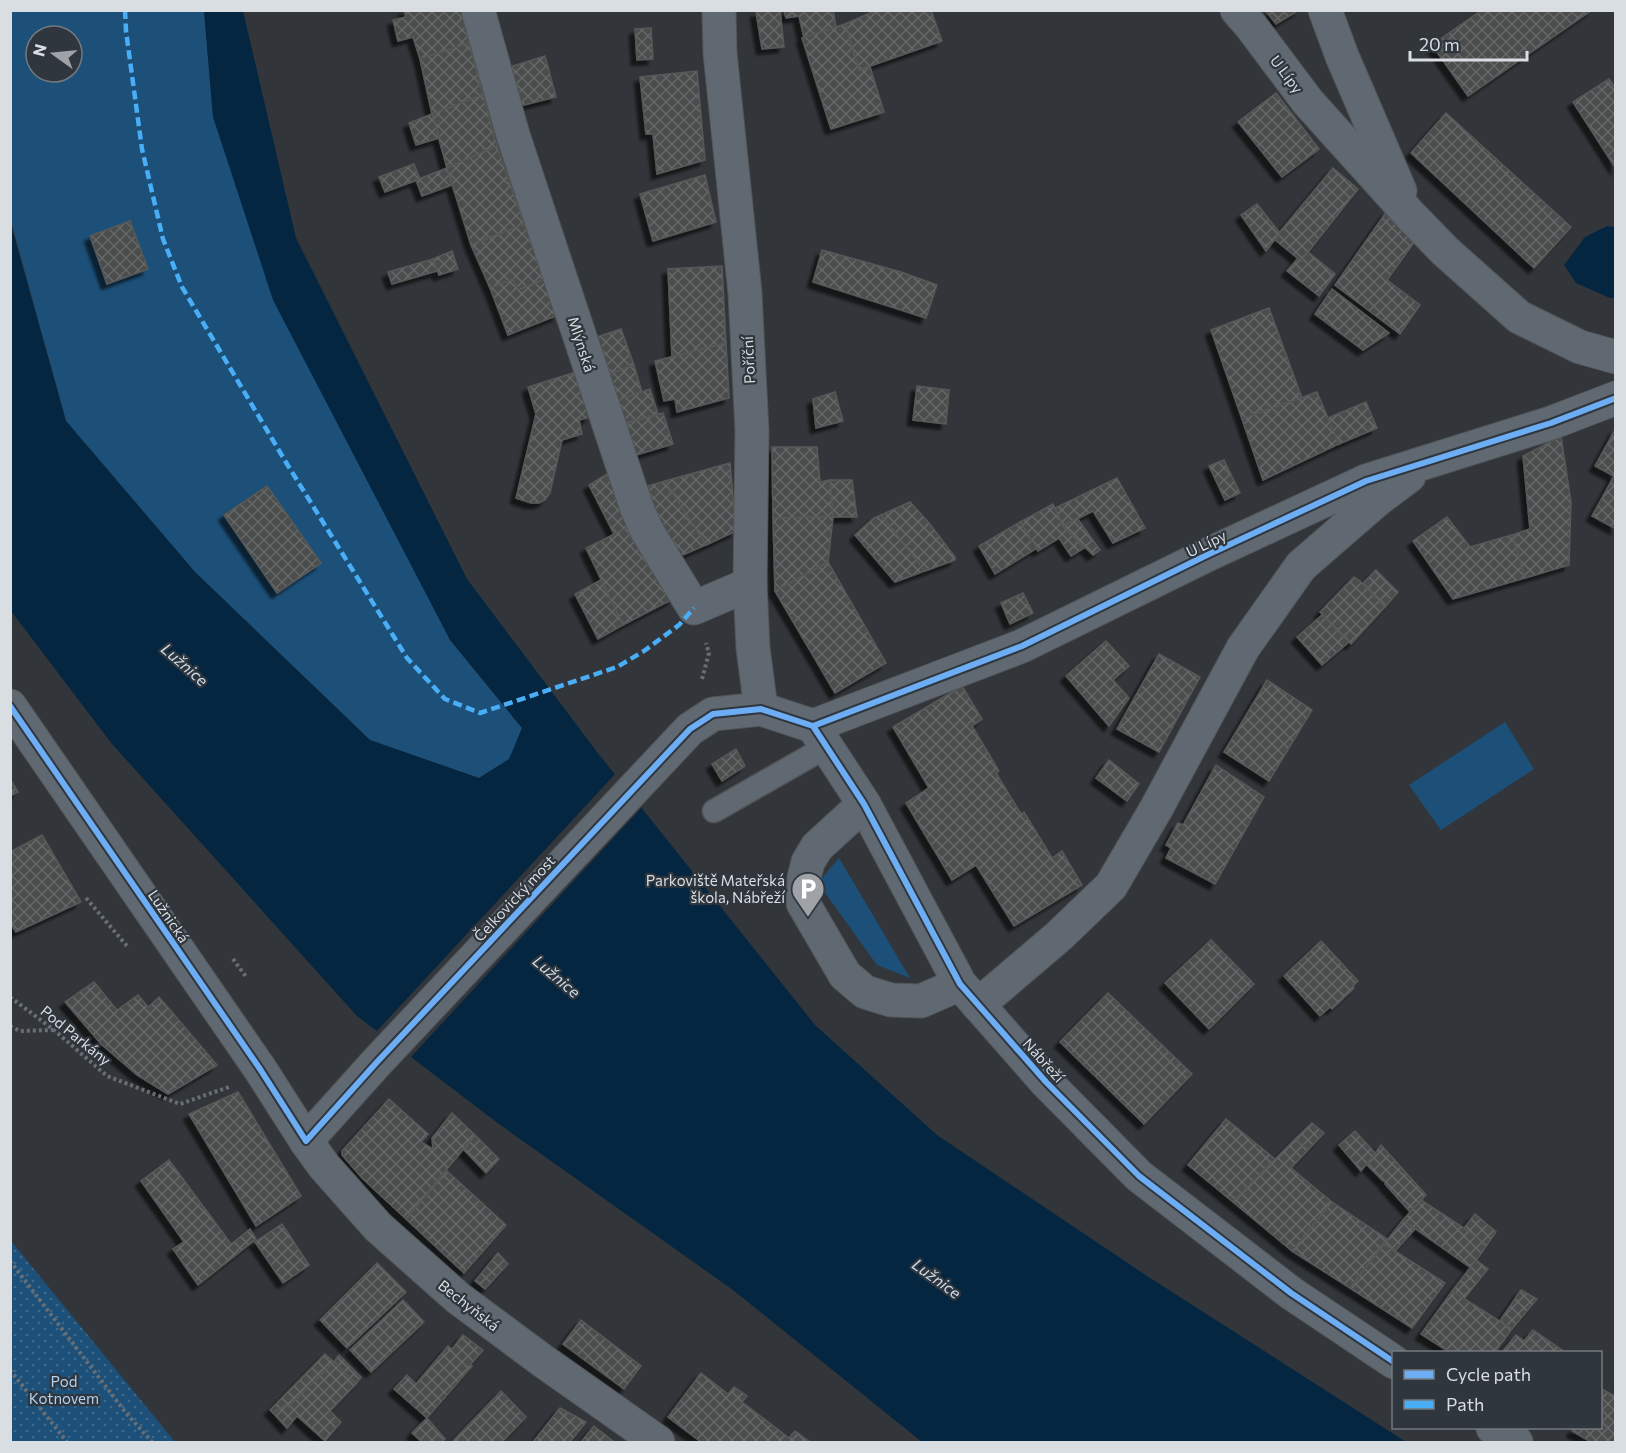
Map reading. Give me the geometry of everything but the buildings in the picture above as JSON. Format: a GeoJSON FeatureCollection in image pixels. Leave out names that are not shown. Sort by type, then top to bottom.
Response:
{"type":"FeatureCollection","features":[{"type":"Feature","properties":{"kind":"street","name":"Mlýnská"},"geometry":{"type":"LineString","coordinates":[[478,10],[513,135],[636,506],[647,531],[694,608]]}},
{"type":"Feature","properties":{"kind":"street","name":"Poříční"},"geometry":{"type":"LineString","coordinates":[[719,10],[720,53],[745,293],[752,431],[750,584],[753,648],[761,710]]}},
{"type":"Feature","properties":{"kind":"street","name":"U Lípy"},"geometry":{"type":"LineString","coordinates":[[1237,10],[1308,102],[1445,251],[1519,317],[1580,347],[1616,357]]}},
{"type":"Feature","properties":{"kind":"street"},"geometry":{"type":"LineString","coordinates":[[1325,10],[1342,56],[1410,215]]}},
{"type":"Feature","properties":{"kind":"street","name":"U Lípy"},"geometry":{"type":"LineString","coordinates":[[819,736],[1022,646],[1207,555],[1366,481],[1551,423],[1616,398]]}},
{"type":"Feature","properties":{"kind":"street"},"geometry":{"type":"LineString","coordinates":[[864,804],[817,847],[808,861],[804,878],[803,903],[845,975],[865,992],[891,1000],[921,1001],[969,994],[1059,936],[1111,886],[1244,648],[1300,566],[1377,500],[1428,462]]}},
{"type":"Feature","properties":{"kind":"street"},"geometry":{"type":"LineString","coordinates":[[694,608],[750,584]]}},
{"type":"Feature","properties":{"kind":"street","name":"Lužnická"},"geometry":{"type":"LineString","coordinates":[[10,706],[260,1070],[306,1141]]}},
{"type":"Feature","properties":{"kind":"street"},"geometry":{"type":"LineString","coordinates":[[761,710],[819,736]]}},
{"type":"Feature","properties":{"kind":"street","name":"Čelkovický most"},"geometry":{"type":"LineString","coordinates":[[306,1141],[377,1062],[690,729],[713,714],[761,710]]}},
{"type":"Feature","properties":{"kind":"street","name":"Nábřeží"},"geometry":{"type":"LineString","coordinates":[[819,736],[864,804],[969,994],[1046,1082],[1139,1176],[1291,1293],[1392,1361]]}},
{"type":"Feature","properties":{"kind":"street","name":"Bechyňská"},"geometry":{"type":"LineString","coordinates":[[306,1141],[324,1166],[378,1227],[458,1298],[658,1443]]}},
{"type":"Feature","properties":{"kind":"street"},"geometry":{"type":"LineString","coordinates":[[1495,1429],[1516,1443]]}},
{"type":"Feature","properties":{"kind":"lane"},"geometry":{"type":"LineString","coordinates":[[714,812],[819,736]]}},
{"type":"Feature","properties":{"kind":"path"},"geometry":{"type":"LineString","coordinates":[[694,608],[709,653],[701,682]]}},
{"type":"Feature","properties":{"kind":"path"},"geometry":{"type":"LineString","coordinates":[[86,898],[128,947]]}},
{"type":"Feature","properties":{"kind":"path"},"geometry":{"type":"LineString","coordinates":[[10,1026],[20,1031],[54,1030]]}},
{"type":"Feature","properties":{"kind":"path"},"geometry":{"type":"LineString","coordinates":[[10,1261],[126,1413],[152,1443]]}},
{"type":"Feature","properties":{"kind":"path"},"geometry":{"type":"LineString","coordinates":[[10,1370],[67,1443]]}},
{"type":"Feature","properties":{"kind":"green space"},"geometry":{"type":"Polygon","coordinates":[[[10,11],[204,11],[213,117],[450,640],[522,728],[510,759],[479,778],[370,740],[195,572],[66,421],[11,221],[10,11]]]}},
{"type":"Feature","properties":{"kind":"green space"},"geometry":{"type":"Polygon","coordinates":[[[1505,722],[1534,769],[1441,830],[1409,785],[1505,722]]]}},
{"type":"Feature","properties":{"kind":"green space"},"geometry":{"type":"Polygon","coordinates":[[[839,858],[910,978],[877,965],[818,883],[839,858]]]}},
{"type":"Feature","properties":{"kind":"green space","name":"Pod Kotnovem"},"geometry":{"type":"Polygon","coordinates":[[[11,1241],[175,1442],[11,1442],[11,1241]]]}},
{"type":"Feature","properties":{"kind":"water","name":"Lužnice"},"geometry":{"type":"Polygon","coordinates":[[[204,11],[243,11],[296,238],[467,579],[597,752],[815,1025],[937,1135],[1144,1274],[1406,1442],[922,1442],[733,1290],[499,1124],[357,1016],[112,744],[11,611],[10,221],[66,421],[195,572],[370,740],[479,778],[509,759],[522,728],[450,640],[273,300],[213,117],[204,11]]]}},
{"type":"Feature","properties":{"kind":"water"},"geometry":{"type":"Polygon","coordinates":[[[1607,226],[1615,227],[1615,298],[1576,283],[1564,265],[1585,237],[1607,226]]]}},
{"type":"Feature","properties":{"kind":"pier"},"geometry":{"type":"Polygon","coordinates":[[[617,772],[644,805],[409,1059],[375,1033],[617,772]]]}},
{"type":"Feature","properties":{"kind":"marked path"},"geometry":{"type":"LineString","coordinates":[[125,10],[142,149],[163,239],[182,287],[287,464],[407,658],[445,699],[480,713],[617,667],[644,651],[679,625],[694,608]]}},
{"type":"Feature","properties":{"kind":"cycle path"},"geometry":{"type":"LineString","coordinates":[[813,726],[1022,646],[1207,555],[1366,481],[1551,423],[1616,398]]}},
{"type":"Feature","properties":{"kind":"cycle path"},"geometry":{"type":"LineString","coordinates":[[10,706],[260,1069],[306,1141],[377,1062],[690,729],[713,714],[761,709],[813,726],[864,804],[960,984],[1046,1082],[1139,1176],[1291,1293],[1392,1361]]}},
{"type":"Feature","properties":{"kind":"place","name":"Parkoviště Mateřská škola, Nábřeží"},"geometry":{"type":"Point","coordinates":[808,918]}}]}
